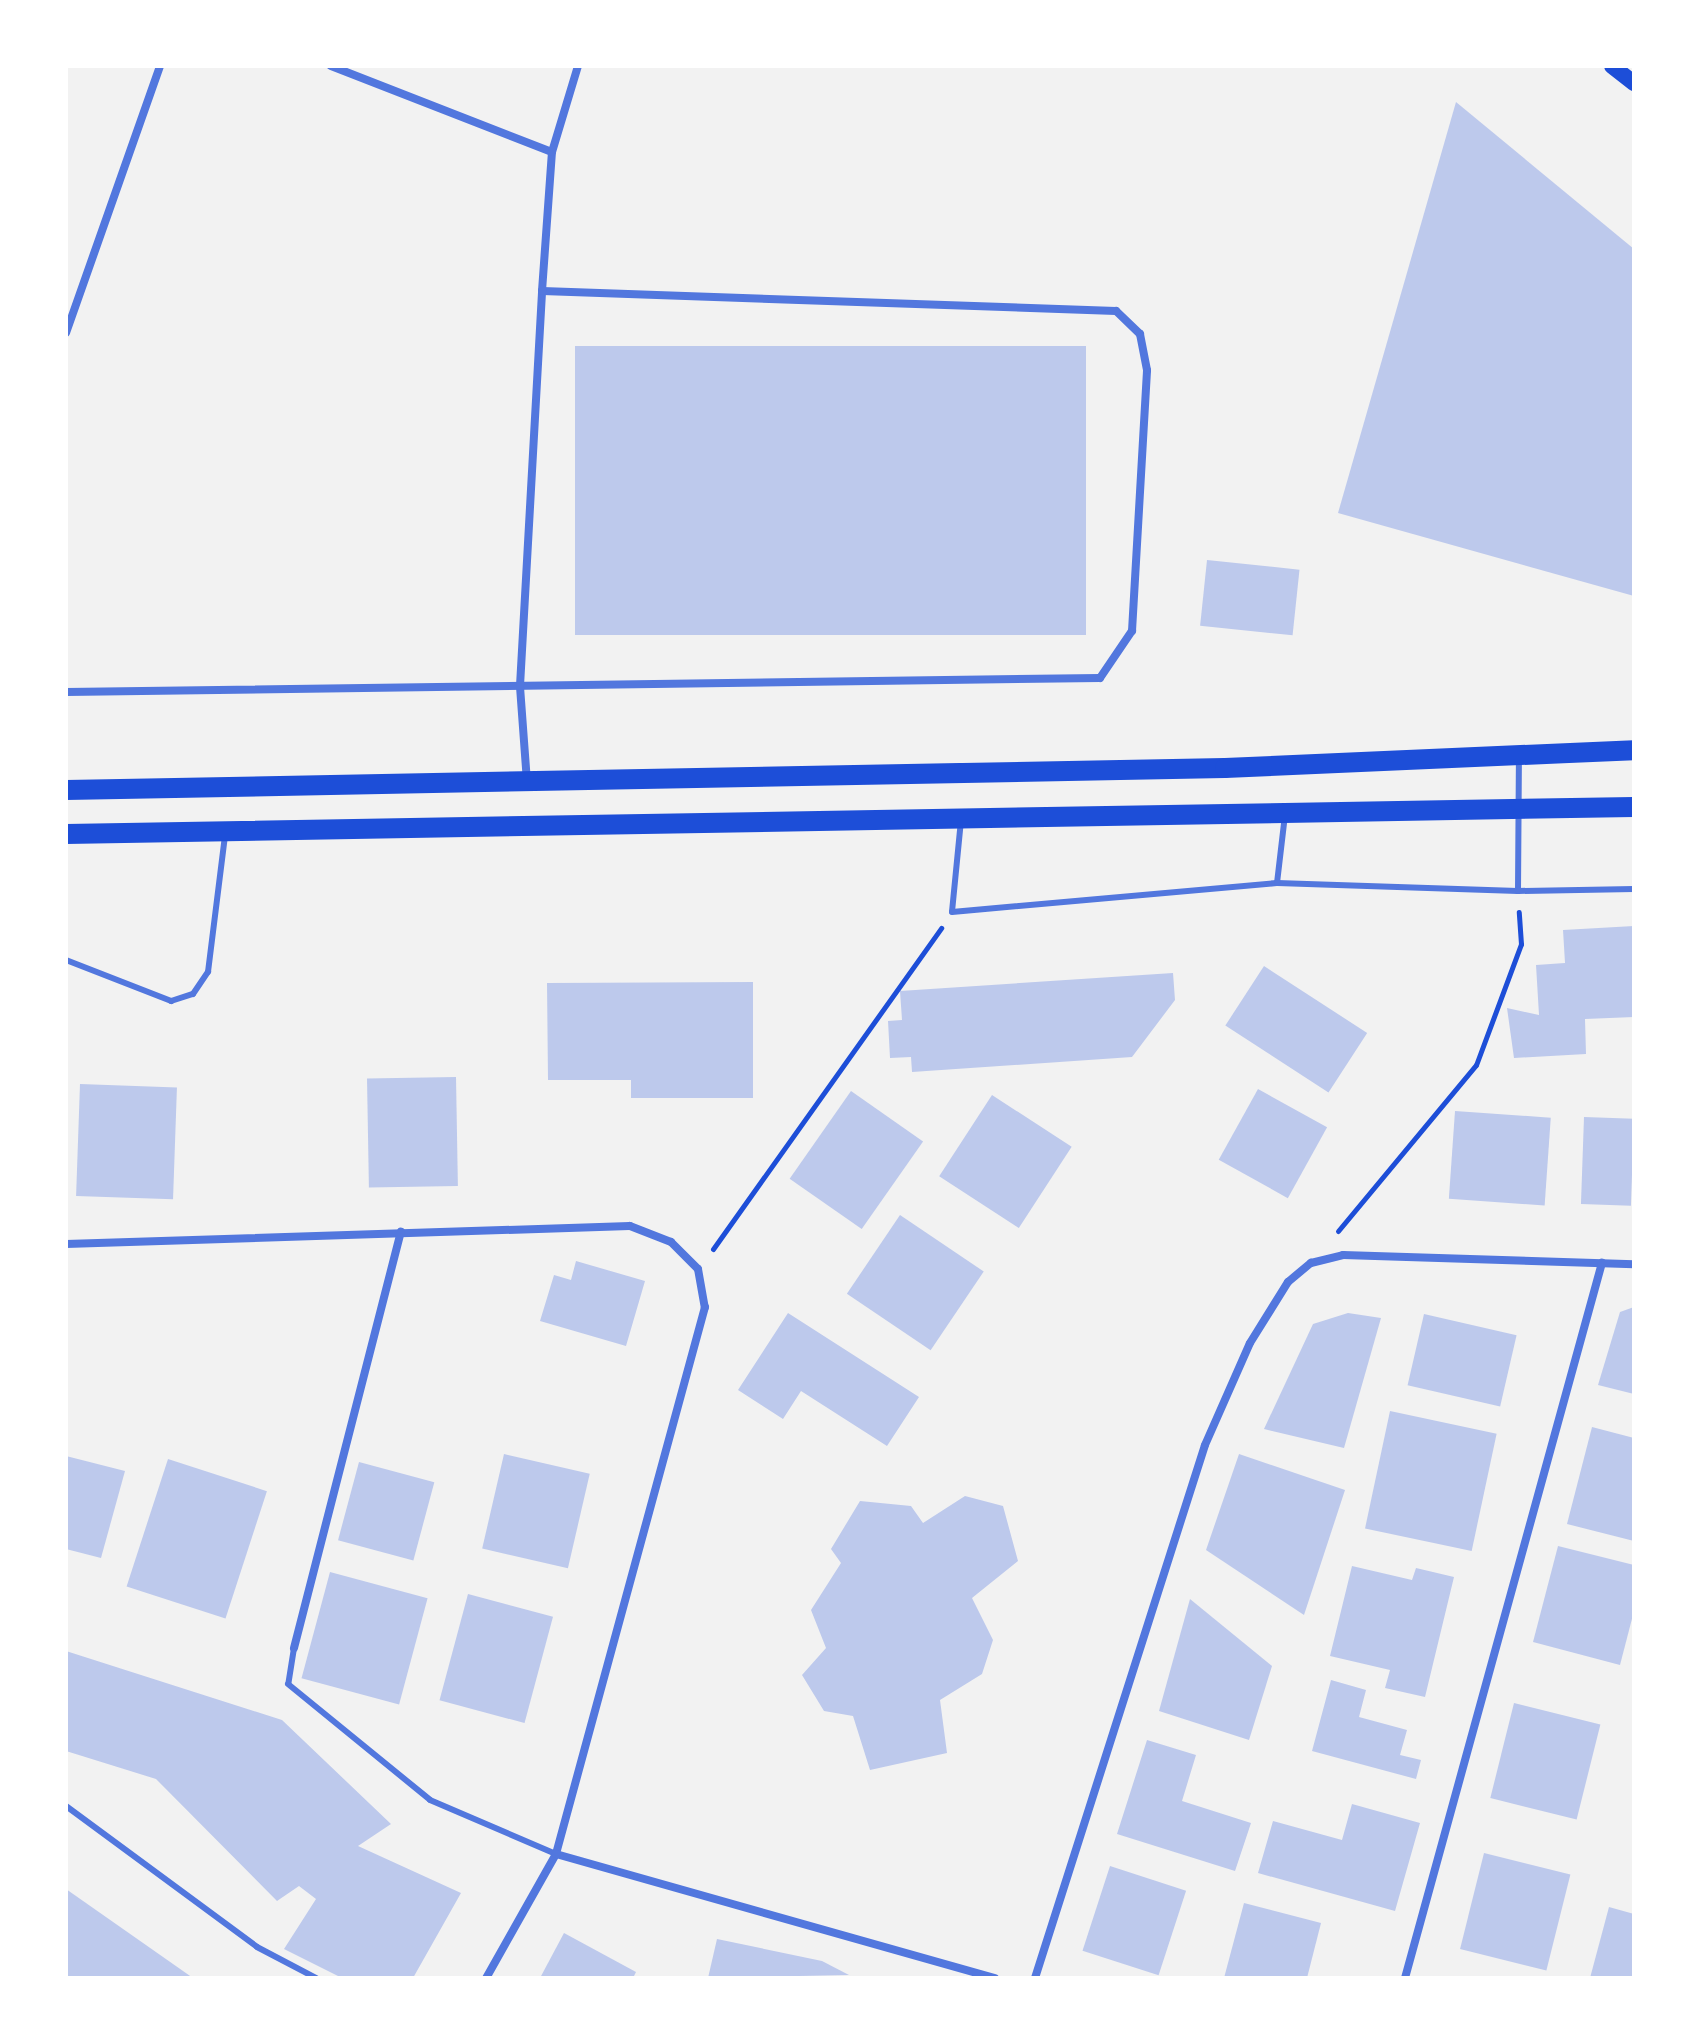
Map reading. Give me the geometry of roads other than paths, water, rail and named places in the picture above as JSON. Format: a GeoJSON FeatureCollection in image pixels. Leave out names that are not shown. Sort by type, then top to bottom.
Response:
{"type":"FeatureCollection","features":[{"type":"Feature","properties":{"kind":"main road"},"geometry":{"type":"LineString","coordinates":[[1612,66],[1634,83]]}},
{"type":"Feature","properties":{"kind":"main road"},"geometry":{"type":"LineString","coordinates":[[66,790],[527,783],[1634,750]]}},
{"type":"Feature","properties":{"kind":"main road"},"geometry":{"type":"LineString","coordinates":[[66,834],[1634,807]]}},
{"type":"Feature","properties":{"kind":"street"},"geometry":{"type":"LineString","coordinates":[[66,333],[160,66]]}},
{"type":"Feature","properties":{"kind":"street"},"geometry":{"type":"LineString","coordinates":[[331,66],[552,152]]}},
{"type":"Feature","properties":{"kind":"street"},"geometry":{"type":"LineString","coordinates":[[527,783],[520,686],[542,291],[552,152],[578,66]]}},
{"type":"Feature","properties":{"kind":"street"},"geometry":{"type":"LineString","coordinates":[[66,692],[1100,678],[1132,631],[1147,370],[1140,334],[1116,311],[542,291]]}},
{"type":"Feature","properties":{"kind":"street"},"geometry":{"type":"LineString","coordinates":[[66,1244],[630,1226],[671,1242],[698,1269],[705,1307],[556,1854],[486,1978]]}},
{"type":"Feature","properties":{"kind":"street"},"geometry":{"type":"LineString","coordinates":[[294,1648],[401,1232]]}},
{"type":"Feature","properties":{"kind":"street"},"geometry":{"type":"LineString","coordinates":[[1035,1978],[1205,1445],[1250,1343],[1288,1282],[1311,1263],[1343,1255],[1634,1264]]}},
{"type":"Feature","properties":{"kind":"street"},"geometry":{"type":"LineString","coordinates":[[1405,1978],[1602,1263]]}},
{"type":"Feature","properties":{"kind":"street"},"geometry":{"type":"LineString","coordinates":[[556,1854],[995,1978]]}},
{"type":"Feature","properties":{"kind":"lane"},"geometry":{"type":"LineString","coordinates":[[1518,891],[1514,808],[1519,755]]}},
{"type":"Feature","properties":{"kind":"lane"},"geometry":{"type":"LineString","coordinates":[[1277,883],[1286,812]]}},
{"type":"Feature","properties":{"kind":"lane"},"geometry":{"type":"LineString","coordinates":[[961,818],[952,912],[1277,883],[1518,891],[1634,889]]}},
{"type":"Feature","properties":{"kind":"lane"},"geometry":{"type":"LineString","coordinates":[[66,960],[171,1001],[193,994],[208,972],[225,832]]}},
{"type":"Feature","properties":{"kind":"lane"},"geometry":{"type":"LineString","coordinates":[[294,1648],[288,1684],[430,1800],[556,1854]]}},
{"type":"Feature","properties":{"kind":"lane"},"geometry":{"type":"LineString","coordinates":[[66,1806],[257,1947],[316,1978]]}}]}
